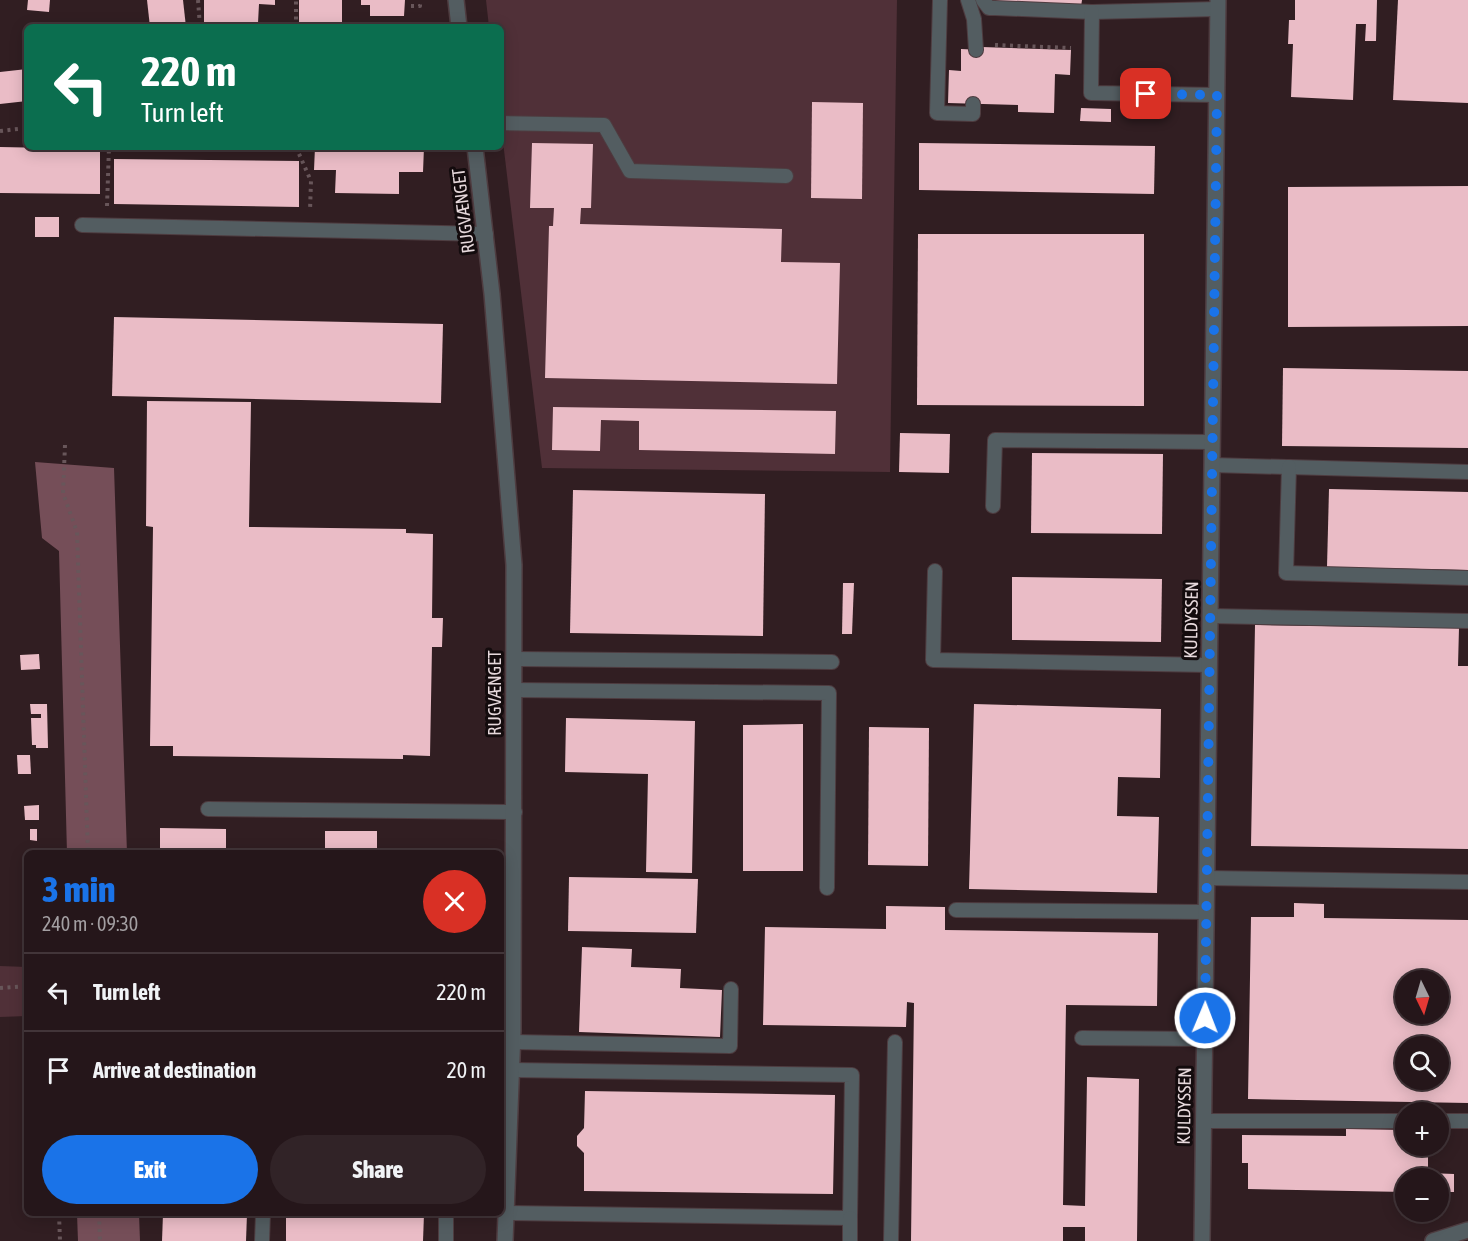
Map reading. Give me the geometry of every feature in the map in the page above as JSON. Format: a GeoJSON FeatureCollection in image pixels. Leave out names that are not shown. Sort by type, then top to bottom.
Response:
{"type":"FeatureCollection","features":[{"type":"Feature","properties":{"kind":"street"},"geometry":{"type":"LineString","coordinates":[[456,0],[459,24]]}},
{"type":"Feature","properties":{"kind":"street","name":"KULDYSSEN"},"geometry":{"type":"LineString","coordinates":[[1202,1241],[1218,5]]}},
{"type":"Feature","properties":{"kind":"street","name":"RUGVÆNGET"},"geometry":{"type":"LineString","coordinates":[[475,150],[486,234],[514,553],[515,812],[509,1035],[512,1070],[505,1133],[505,1241]]}},
{"type":"Feature","properties":{"kind":"street"},"geometry":{"type":"LineString","coordinates":[[1433,1241],[1468,1230]]}},
{"type":"Feature","properties":{"kind":"lane"},"geometry":{"type":"LineString","coordinates":[[940,0],[937,112],[973,114],[973,104]]}},
{"type":"Feature","properties":{"kind":"lane"},"geometry":{"type":"LineString","coordinates":[[968,0],[982,47]]}},
{"type":"Feature","properties":{"kind":"lane"},"geometry":{"type":"LineString","coordinates":[[983,0],[988,8],[1092,12],[1218,5]]}},
{"type":"Feature","properties":{"kind":"lane"},"geometry":{"type":"LineString","coordinates":[[1145,0],[1157,10]]}},
{"type":"Feature","properties":{"kind":"lane"},"geometry":{"type":"LineString","coordinates":[[1092,12],[1091,93],[1217,95]]}},
{"type":"Feature","properties":{"kind":"lane"},"geometry":{"type":"LineString","coordinates":[[504,123],[604,125],[630,171],[786,176]]}},
{"type":"Feature","properties":{"kind":"lane"},"geometry":{"type":"LineString","coordinates":[[82,225],[486,234]]}},
{"type":"Feature","properties":{"kind":"lane"},"geometry":{"type":"LineString","coordinates":[[993,506],[995,440],[1212,442]]}},
{"type":"Feature","properties":{"kind":"lane"},"geometry":{"type":"LineString","coordinates":[[1212,465],[1468,472]]}},
{"type":"Feature","properties":{"kind":"lane"},"geometry":{"type":"LineString","coordinates":[[1289,467],[1286,573],[1468,578]]}},
{"type":"Feature","properties":{"kind":"lane"},"geometry":{"type":"LineString","coordinates":[[935,571],[933,660],[1209,664]]}},
{"type":"Feature","properties":{"kind":"lane"},"geometry":{"type":"LineString","coordinates":[[1210,616],[1468,621]]}},
{"type":"Feature","properties":{"kind":"lane"},"geometry":{"type":"LineString","coordinates":[[514,659],[832,662]]}},
{"type":"Feature","properties":{"kind":"lane"},"geometry":{"type":"LineString","coordinates":[[514,690],[829,693],[827,888]]}},
{"type":"Feature","properties":{"kind":"lane"},"geometry":{"type":"LineString","coordinates":[[208,809],[515,812]]}},
{"type":"Feature","properties":{"kind":"lane"},"geometry":{"type":"LineString","coordinates":[[1207,878],[1468,882]]}},
{"type":"Feature","properties":{"kind":"lane"},"geometry":{"type":"LineString","coordinates":[[956,910],[1206,912]]}},
{"type":"Feature","properties":{"kind":"lane"},"geometry":{"type":"LineString","coordinates":[[509,1035],[730,1046],[731,989]]}},
{"type":"Feature","properties":{"kind":"lane"},"geometry":{"type":"LineString","coordinates":[[1082,1038],[1204,1039]]}},
{"type":"Feature","properties":{"kind":"lane"},"geometry":{"type":"LineString","coordinates":[[891,1241],[895,1042]]}},
{"type":"Feature","properties":{"kind":"lane"},"geometry":{"type":"LineString","coordinates":[[512,1070],[852,1075],[850,1241]]}},
{"type":"Feature","properties":{"kind":"lane"},"geometry":{"type":"LineString","coordinates":[[1203,1121],[1395,1121]]}},
{"type":"Feature","properties":{"kind":"lane"},"geometry":{"type":"LineString","coordinates":[[1449,1121],[1468,1121]]}},
{"type":"Feature","properties":{"kind":"lane"},"geometry":{"type":"LineString","coordinates":[[506,1213],[850,1218]]}},
{"type":"Feature","properties":{"kind":"lane"},"geometry":{"type":"LineString","coordinates":[[262,1241],[263,1216]]}},
{"type":"Feature","properties":{"kind":"lane"},"geometry":{"type":"LineString","coordinates":[[446,1216],[446,1241]]}},
{"type":"Feature","properties":{"kind":"path"},"geometry":{"type":"LineString","coordinates":[[198,0],[200,24]]}},
{"type":"Feature","properties":{"kind":"path"},"geometry":{"type":"LineString","coordinates":[[296,0],[296,24]]}},
{"type":"Feature","properties":{"kind":"path"},"geometry":{"type":"LineString","coordinates":[[411,6],[420,6],[420,0]]}},
{"type":"Feature","properties":{"kind":"path"},"geometry":{"type":"LineString","coordinates":[[982,47],[1092,48]]}},
{"type":"Feature","properties":{"kind":"path"},"geometry":{"type":"LineString","coordinates":[[0,131],[24,128]]}},
{"type":"Feature","properties":{"kind":"path"},"geometry":{"type":"LineString","coordinates":[[106,225],[110,150]]}},
{"type":"Feature","properties":{"kind":"path"},"geometry":{"type":"LineString","coordinates":[[297,150],[311,181],[310,230]]}},
{"type":"Feature","properties":{"kind":"path"},"geometry":{"type":"LineString","coordinates":[[65,445],[63,493],[77,532],[88,850]]}},
{"type":"Feature","properties":{"kind":"path"},"geometry":{"type":"LineString","coordinates":[[0,988],[24,987]]}},
{"type":"Feature","properties":{"kind":"path"},"geometry":{"type":"LineString","coordinates":[[59,1216],[60,1241]]}},
{"type":"Feature","properties":{"kind":"path"},"geometry":{"type":"LineString","coordinates":[[99,1216],[100,1241]]}},
{"type":"Feature","properties":{"kind":"shaded area"},"geometry":{"type":"Polygon","coordinates":[[[486,0],[897,0],[890,472],[542,468],[504,150],[504,24],[489,24],[486,0]]]}},
{"type":"Feature","properties":{"kind":"shaded area"},"geometry":{"type":"Polygon","coordinates":[[[35,462],[114,468],[127,850],[67,850],[59,551],[42,538],[35,462]]]}},
{"type":"Feature","properties":{"kind":"shaded area"},"geometry":{"type":"Polygon","coordinates":[[[0,966],[24,967],[24,1016],[0,1017],[0,966]]]}},
{"type":"Feature","properties":{"kind":"shaded area"},"geometry":{"type":"Polygon","coordinates":[[[77,1216],[139,1216],[140,1241],[78,1241],[77,1216]]]}},
{"type":"Feature","properties":{"kind":"building"},"geometry":{"type":"Polygon","coordinates":[[[28,0],[50,0],[49,12],[27,10],[28,0]]]}},
{"type":"Feature","properties":{"kind":"building"},"geometry":{"type":"Polygon","coordinates":[[[147,0],[183,0],[186,24],[150,24],[147,0]]]}},
{"type":"Feature","properties":{"kind":"building"},"geometry":{"type":"Polygon","coordinates":[[[204,0],[275,0],[275,5],[259,4],[258,23],[290,23],[290,24],[204,24],[204,0]]]}},
{"type":"Feature","properties":{"kind":"building"},"geometry":{"type":"Polygon","coordinates":[[[299,0],[342,0],[342,24],[299,24],[299,0]]]}},
{"type":"Feature","properties":{"kind":"building"},"geometry":{"type":"Polygon","coordinates":[[[361,0],[405,0],[404,16],[370,16],[370,5],[361,5],[361,0]]]}},
{"type":"Feature","properties":{"kind":"building"},"geometry":{"type":"Polygon","coordinates":[[[989,0],[1082,0],[1081,7],[989,4],[989,0]]]}},
{"type":"Feature","properties":{"kind":"building"},"geometry":{"type":"Polygon","coordinates":[[[1295,0],[1377,0],[1376,41],[1365,41],[1366,24],[1356,24],[1353,100],[1291,97],[1293,44],[1288,44],[1289,20],[1295,20],[1295,0]]]}},
{"type":"Feature","properties":{"kind":"building"},"geometry":{"type":"Polygon","coordinates":[[[1398,0],[1468,0],[1468,103],[1393,100],[1398,0]]]}},
{"type":"Feature","properties":{"kind":"building"},"geometry":{"type":"Polygon","coordinates":[[[982,47],[1071,50],[1070,75],[1055,74],[1054,113],[1018,112],[1018,105],[948,103],[949,70],[961,71],[961,49],[982,50],[982,47]]]}},
{"type":"Feature","properties":{"kind":"building"},"geometry":{"type":"Polygon","coordinates":[[[24,69],[24,101],[0,104],[0,72],[24,69]]]}},
{"type":"Feature","properties":{"kind":"building"},"geometry":{"type":"Polygon","coordinates":[[[812,102],[863,103],[862,199],[811,198],[812,102]]]}},
{"type":"Feature","properties":{"kind":"building"},"geometry":{"type":"Polygon","coordinates":[[[1081,108],[1111,109],[1111,122],[1080,121],[1081,108]]]}},
{"type":"Feature","properties":{"kind":"building"},"geometry":{"type":"Polygon","coordinates":[[[532,143],[593,144],[591,208],[581,208],[580,224],[782,229],[781,262],[840,263],[837,384],[545,378],[549,226],[553,226],[554,208],[530,208],[532,143]]]}},
{"type":"Feature","properties":{"kind":"building"},"geometry":{"type":"Polygon","coordinates":[[[919,143],[1155,146],[1154,194],[919,190],[919,143]]]}},
{"type":"Feature","properties":{"kind":"building"},"geometry":{"type":"Polygon","coordinates":[[[0,147],[24,147],[24,150],[100,150],[100,194],[0,193],[0,147]]]}},
{"type":"Feature","properties":{"kind":"building"},"geometry":{"type":"Polygon","coordinates":[[[315,150],[424,150],[423,172],[399,172],[399,194],[335,193],[336,170],[314,170],[315,150]]]}},
{"type":"Feature","properties":{"kind":"building"},"geometry":{"type":"Polygon","coordinates":[[[114,159],[299,161],[299,207],[114,204],[114,159]]]}},
{"type":"Feature","properties":{"kind":"building"},"geometry":{"type":"Polygon","coordinates":[[[1468,186],[1468,326],[1288,327],[1288,187],[1468,186]]]}},
{"type":"Feature","properties":{"kind":"building"},"geometry":{"type":"Polygon","coordinates":[[[35,217],[59,217],[59,237],[35,237],[35,217]]]}},
{"type":"Feature","properties":{"kind":"building"},"geometry":{"type":"Polygon","coordinates":[[[918,234],[1144,234],[1144,406],[917,405],[918,234]]]}},
{"type":"Feature","properties":{"kind":"building"},"geometry":{"type":"Polygon","coordinates":[[[114,317],[443,324],[441,403],[112,396],[114,317]]]}},
{"type":"Feature","properties":{"kind":"building"},"geometry":{"type":"Polygon","coordinates":[[[1283,368],[1468,371],[1468,448],[1282,446],[1283,368]]]}},
{"type":"Feature","properties":{"kind":"building"},"geometry":{"type":"Polygon","coordinates":[[[147,401],[251,402],[249,527],[406,529],[406,533],[433,534],[432,618],[443,618],[442,647],[432,647],[430,756],[403,755],[403,759],[173,756],[173,746],[150,746],[153,527],[146,526],[147,401]]]}},
{"type":"Feature","properties":{"kind":"building"},"geometry":{"type":"Polygon","coordinates":[[[553,407],[836,411],[835,454],[639,450],[639,421],[601,420],[600,451],[552,450],[553,407]]]}},
{"type":"Feature","properties":{"kind":"building"},"geometry":{"type":"Polygon","coordinates":[[[900,433],[950,434],[949,473],[899,472],[900,433]]]}},
{"type":"Feature","properties":{"kind":"building"},"geometry":{"type":"Polygon","coordinates":[[[1032,453],[1163,454],[1162,534],[1031,533],[1032,453]]]}},
{"type":"Feature","properties":{"kind":"building"},"geometry":{"type":"Polygon","coordinates":[[[1329,489],[1468,492],[1468,570],[1327,567],[1329,489]]]}},
{"type":"Feature","properties":{"kind":"building"},"geometry":{"type":"Polygon","coordinates":[[[573,490],[765,494],[763,636],[570,633],[573,490]]]}},
{"type":"Feature","properties":{"kind":"building"},"geometry":{"type":"Polygon","coordinates":[[[1012,577],[1162,579],[1161,642],[1012,640],[1012,577]]]}},
{"type":"Feature","properties":{"kind":"building"},"geometry":{"type":"Polygon","coordinates":[[[843,583],[854,583],[852,634],[842,634],[843,583]]]}},
{"type":"Feature","properties":{"kind":"building"},"geometry":{"type":"Polygon","coordinates":[[[1255,625],[1459,628],[1458,666],[1468,666],[1468,849],[1251,846],[1255,625]]]}},
{"type":"Feature","properties":{"kind":"building"},"geometry":{"type":"Polygon","coordinates":[[[39,654],[40,669],[21,670],[20,655],[39,654]]]}},
{"type":"Feature","properties":{"kind":"building"},"geometry":{"type":"Polygon","coordinates":[[[30,704],[47,704],[48,748],[36,748],[36,745],[32,745],[31,718],[41,718],[41,714],[31,714],[30,704]]]}},
{"type":"Feature","properties":{"kind":"building"},"geometry":{"type":"Polygon","coordinates":[[[974,704],[1161,709],[1160,778],[1118,777],[1117,816],[1159,817],[1157,893],[969,889],[974,704]]]}},
{"type":"Feature","properties":{"kind":"building"},"geometry":{"type":"Polygon","coordinates":[[[566,718],[695,721],[692,873],[646,872],[648,774],[565,772],[566,718]]]}},
{"type":"Feature","properties":{"kind":"building"},"geometry":{"type":"Polygon","coordinates":[[[803,724],[803,871],[743,871],[743,725],[803,724]]]}},
{"type":"Feature","properties":{"kind":"building"},"geometry":{"type":"Polygon","coordinates":[[[869,727],[929,728],[928,866],[868,865],[869,727]]]}},
{"type":"Feature","properties":{"kind":"building"},"geometry":{"type":"Polygon","coordinates":[[[17,755],[30,755],[31,774],[18,774],[17,755]]]}},
{"type":"Feature","properties":{"kind":"building"},"geometry":{"type":"Polygon","coordinates":[[[39,805],[39,820],[25,820],[24,806],[39,805]]]}},
{"type":"Feature","properties":{"kind":"building"},"geometry":{"type":"Polygon","coordinates":[[[160,828],[226,829],[226,850],[160,850],[160,828]]]}},
{"type":"Feature","properties":{"kind":"building"},"geometry":{"type":"Polygon","coordinates":[[[30,829],[37,829],[37,841],[30,840],[30,829]]]}},
{"type":"Feature","properties":{"kind":"building"},"geometry":{"type":"Polygon","coordinates":[[[325,831],[377,831],[377,850],[325,850],[325,831]]]}},
{"type":"Feature","properties":{"kind":"building"},"geometry":{"type":"Polygon","coordinates":[[[569,877],[698,879],[696,933],[568,931],[569,877]]]}},
{"type":"Feature","properties":{"kind":"building"},"geometry":{"type":"Polygon","coordinates":[[[1294,903],[1324,904],[1324,918],[1468,920],[1468,1103],[1248,1099],[1251,917],[1294,917],[1294,903]]]}},
{"type":"Feature","properties":{"kind":"building"},"geometry":{"type":"Polygon","coordinates":[[[886,906],[945,907],[945,930],[1158,933],[1157,1006],[1066,1005],[1063,1205],[1085,1206],[1087,1077],[1139,1079],[1137,1241],[1085,1241],[1085,1227],[1063,1227],[1063,1241],[911,1241],[914,1003],[907,1002],[906,1027],[763,1025],[765,927],[886,929],[886,906]]]}},
{"type":"Feature","properties":{"kind":"building"},"geometry":{"type":"Polygon","coordinates":[[[582,947],[632,949],[631,967],[681,969],[680,988],[722,990],[720,1037],[579,1032],[582,947]]]}},
{"type":"Feature","properties":{"kind":"building"},"geometry":{"type":"Polygon","coordinates":[[[585,1091],[835,1095],[833,1194],[584,1191],[584,1153],[577,1146],[577,1136],[584,1128],[585,1091]]]}},
{"type":"Feature","properties":{"kind":"building"},"geometry":{"type":"Polygon","coordinates":[[[1346,1129],[1395,1130],[1395,1156],[1428,1156],[1428,1168],[1395,1168],[1395,1192],[1248,1189],[1248,1163],[1242,1163],[1242,1135],[1346,1136],[1346,1129]]]}},
{"type":"Feature","properties":{"kind":"building"},"geometry":{"type":"Polygon","coordinates":[[[1449,1174],[1454,1174],[1454,1192],[1449,1192],[1449,1174]]]}},
{"type":"Feature","properties":{"kind":"building"},"geometry":{"type":"Polygon","coordinates":[[[163,1216],[247,1216],[246,1241],[162,1241],[163,1216]]]}},
{"type":"Feature","properties":{"kind":"building"},"geometry":{"type":"Polygon","coordinates":[[[286,1216],[424,1216],[423,1241],[286,1241],[286,1216]]]}},
{"type":"Feature","properties":{"kind":"route"},"geometry":{"type":"LineString","coordinates":[[1146,94],[1217,95],[1205,1018]]}}]}
